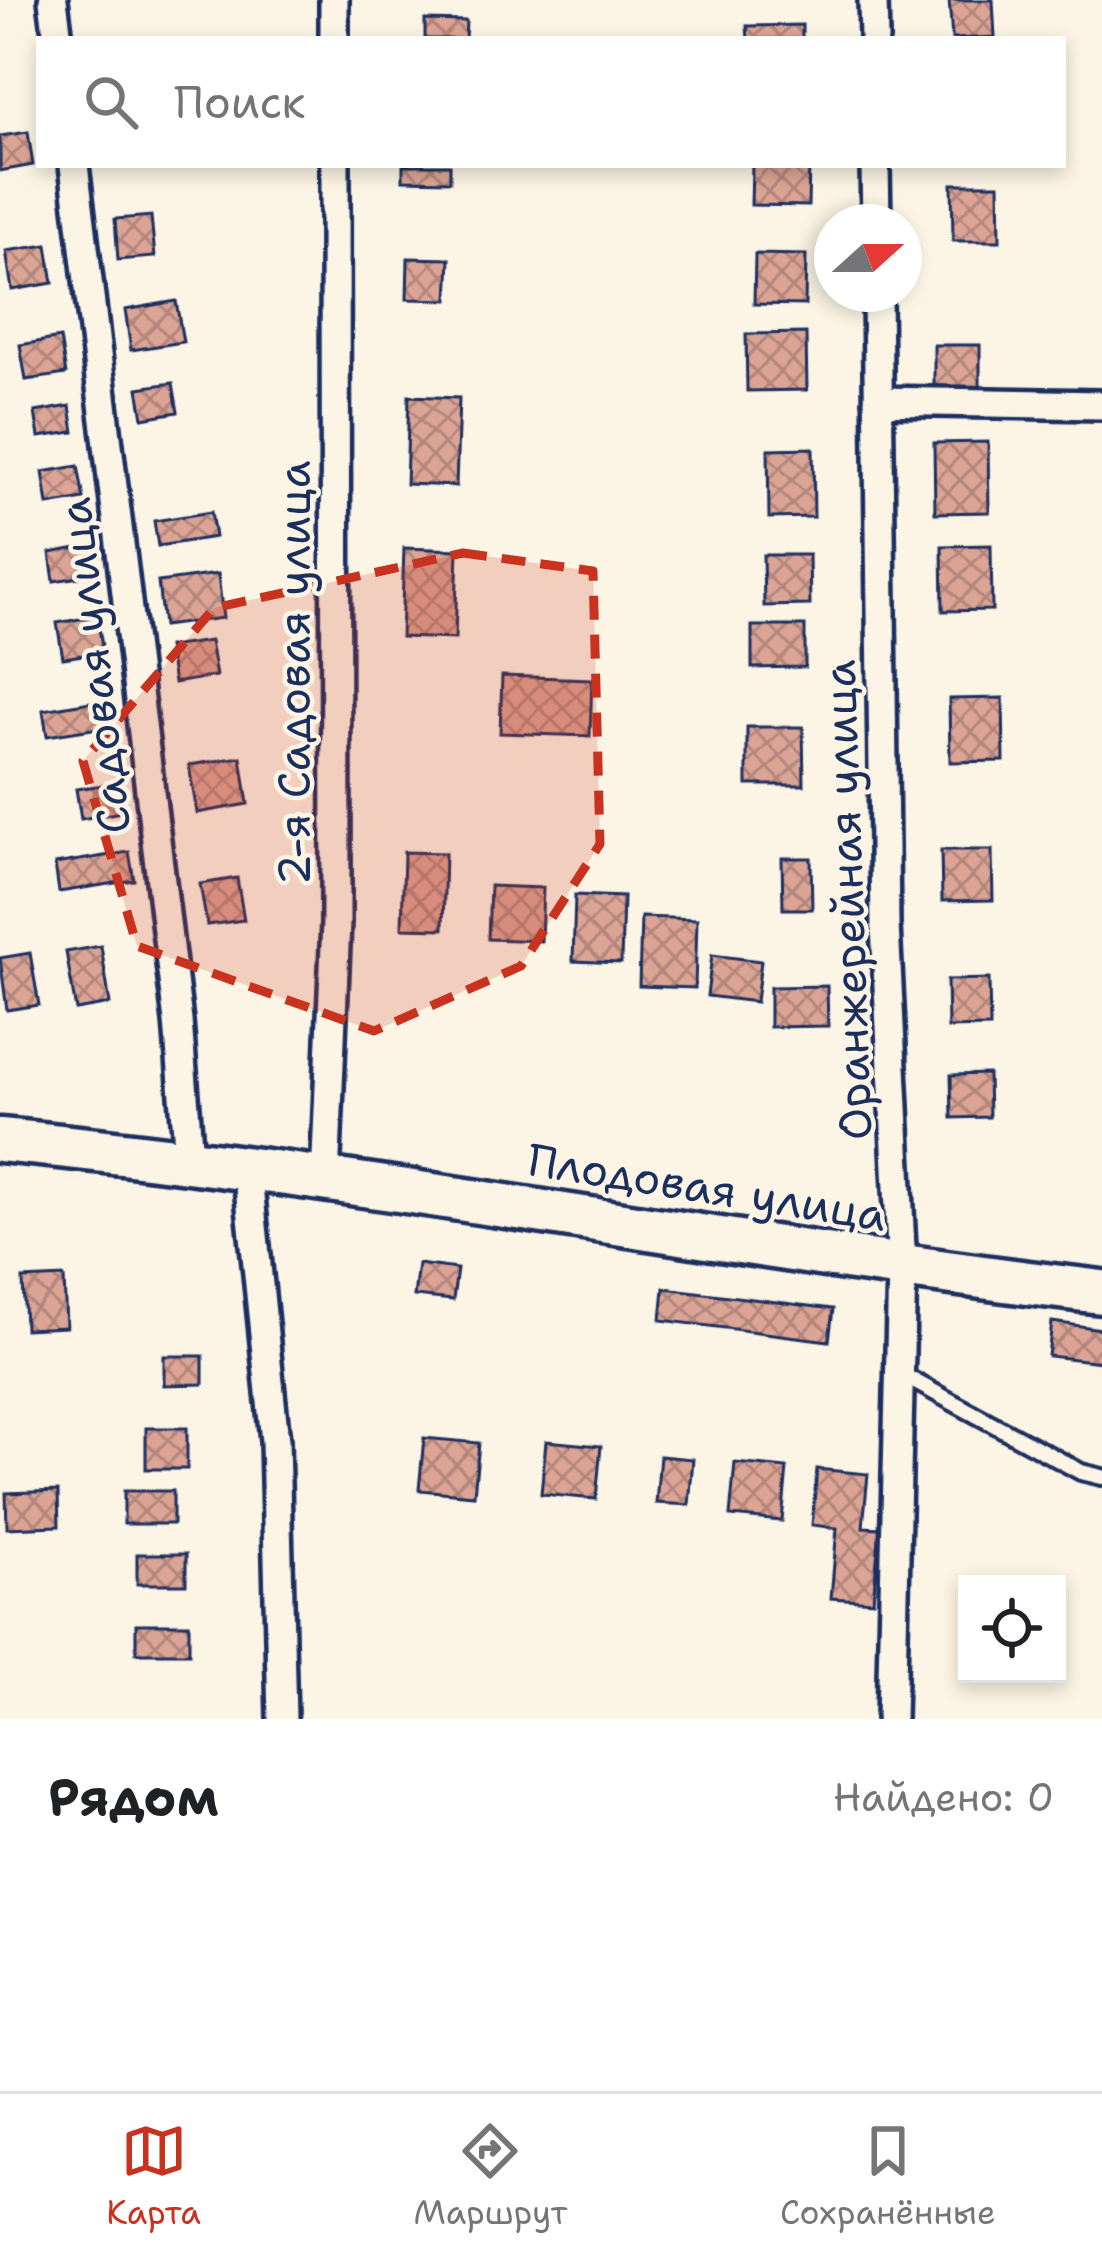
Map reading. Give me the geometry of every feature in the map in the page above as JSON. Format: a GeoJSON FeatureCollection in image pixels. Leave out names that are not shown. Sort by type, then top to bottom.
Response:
{"type":"FeatureCollection","features":[{"type":"Feature","properties":{"kind":"main road","name":"Плодовая улица"},"geometry":{"type":"LineString","coordinates":[[0,1141],[189,1158],[902,1269],[1102,1292]]}},
{"type":"Feature","properties":{"kind":"street"},"geometry":{"type":"LineString","coordinates":[[52,0],[58,36]]}},
{"type":"Feature","properties":{"kind":"street"},"geometry":{"type":"LineString","coordinates":[[334,0],[334,36]]}},
{"type":"Feature","properties":{"kind":"street"},"geometry":{"type":"LineString","coordinates":[[873,0],[874,36]]}},
{"type":"Feature","properties":{"kind":"street","name":"Садовая улица"},"geometry":{"type":"LineString","coordinates":[[74,168],[178,1021],[189,1158]]}},
{"type":"Feature","properties":{"kind":"street","name":"2-я Садовая улица"},"geometry":{"type":"LineString","coordinates":[[311,1178],[336,922],[334,168]]}},
{"type":"Feature","properties":{"kind":"street"},"geometry":{"type":"LineString","coordinates":[[875,168],[876,204]]}},
{"type":"Feature","properties":{"kind":"street","name":"Оранжерейная улица"},"geometry":{"type":"LineString","coordinates":[[877,312],[885,925],[902,1269],[891,1719]]}},
{"type":"Feature","properties":{"kind":"street"},"geometry":{"type":"LineString","coordinates":[[878,400],[1102,405]]}},
{"type":"Feature","properties":{"kind":"street"},"geometry":{"type":"LineString","coordinates":[[247,1167],[275,1442],[282,1719]]}},
{"type":"Feature","properties":{"kind":"lane"},"geometry":{"type":"LineString","coordinates":[[899,1373],[1081,1472],[1102,1477]]}},
{"type":"Feature","properties":{"kind":"highlighted area"},"geometry":{"type":"Polygon","coordinates":[[[463,553],[593,571],[600,844],[521,966],[374,1031],[137,946],[83,761],[214,608],[463,553]]]}},
{"type":"Feature","properties":{"kind":"building"},"geometry":{"type":"Polygon","coordinates":[[[949,0],[993,0],[995,36],[952,36],[949,0]]]}},
{"type":"Feature","properties":{"kind":"building"},"geometry":{"type":"Polygon","coordinates":[[[425,20],[466,21],[465,36],[425,36],[425,20]]]}},
{"type":"Feature","properties":{"kind":"building"},"geometry":{"type":"Polygon","coordinates":[[[802,25],[802,36],[748,36],[747,26],[802,25]]]}},
{"type":"Feature","properties":{"kind":"building"},"geometry":{"type":"Polygon","coordinates":[[[28,132],[33,165],[0,171],[0,136],[28,132]]]}},
{"type":"Feature","properties":{"kind":"building"},"geometry":{"type":"Polygon","coordinates":[[[403,168],[450,168],[450,181],[403,180],[403,168]]]}},
{"type":"Feature","properties":{"kind":"building"},"geometry":{"type":"Polygon","coordinates":[[[752,168],[809,168],[808,206],[751,205],[752,168]]]}},
{"type":"Feature","properties":{"kind":"building"},"geometry":{"type":"Polygon","coordinates":[[[952,184],[999,184],[1000,241],[953,241],[952,184]]]}},
{"type":"Feature","properties":{"kind":"building"},"geometry":{"type":"Polygon","coordinates":[[[151,216],[155,257],[118,260],[115,219],[151,216]]]}},
{"type":"Feature","properties":{"kind":"building"},"geometry":{"type":"Polygon","coordinates":[[[47,245],[53,283],[12,290],[6,251],[47,245]]]}},
{"type":"Feature","properties":{"kind":"building"},"geometry":{"type":"Polygon","coordinates":[[[755,254],[806,255],[805,305],[754,304],[755,254]]]}},
{"type":"Feature","properties":{"kind":"building"},"geometry":{"type":"Polygon","coordinates":[[[408,258],[450,259],[448,300],[407,299],[408,258]]]}},
{"type":"Feature","properties":{"kind":"building"},"geometry":{"type":"Polygon","coordinates":[[[176,301],[183,342],[131,350],[125,310],[176,301]]]}},
{"type":"Feature","properties":{"kind":"building"},"geometry":{"type":"Polygon","coordinates":[[[806,333],[807,390],[747,391],[746,334],[806,333]]]}},
{"type":"Feature","properties":{"kind":"building"},"geometry":{"type":"Polygon","coordinates":[[[60,338],[66,374],[26,380],[20,345],[60,338]]]}},
{"type":"Feature","properties":{"kind":"building"},"geometry":{"type":"Polygon","coordinates":[[[934,345],[980,345],[980,392],[934,392],[934,345]]]}},
{"type":"Feature","properties":{"kind":"building"},"geometry":{"type":"Polygon","coordinates":[[[173,383],[178,412],[143,418],[138,388],[173,383]]]}},
{"type":"Feature","properties":{"kind":"building"},"geometry":{"type":"Polygon","coordinates":[[[409,396],[459,398],[456,486],[406,484],[409,396]]]}},
{"type":"Feature","properties":{"kind":"building"},"geometry":{"type":"Polygon","coordinates":[[[70,406],[74,432],[39,437],[35,412],[70,406]]]}},
{"type":"Feature","properties":{"kind":"building"},"geometry":{"type":"Polygon","coordinates":[[[988,442],[989,512],[935,513],[934,443],[988,442]]]}},
{"type":"Feature","properties":{"kind":"building"},"geometry":{"type":"Polygon","coordinates":[[[813,448],[814,517],[769,518],[768,449],[813,448]]]}},
{"type":"Feature","properties":{"kind":"building"},"geometry":{"type":"Polygon","coordinates":[[[78,466],[84,499],[48,505],[43,472],[78,466]]]}},
{"type":"Feature","properties":{"kind":"building"},"geometry":{"type":"Polygon","coordinates":[[[211,512],[215,537],[158,546],[154,521],[211,512]]]}},
{"type":"Feature","properties":{"kind":"building"},"geometry":{"type":"Polygon","coordinates":[[[991,545],[992,610],[943,611],[942,546],[991,545]]]}},
{"type":"Feature","properties":{"kind":"building"},"geometry":{"type":"Polygon","coordinates":[[[88,546],[92,575],[54,581],[50,553],[88,546]]]}},
{"type":"Feature","properties":{"kind":"building"},"geometry":{"type":"Polygon","coordinates":[[[404,548],[458,550],[455,639],[401,637],[404,548]]]}},
{"type":"Feature","properties":{"kind":"building"},"geometry":{"type":"Polygon","coordinates":[[[763,555],[809,555],[810,605],[764,606],[763,555]]]}},
{"type":"Feature","properties":{"kind":"building"},"geometry":{"type":"Polygon","coordinates":[[[218,574],[223,618],[163,626],[158,582],[218,574]]]}},
{"type":"Feature","properties":{"kind":"building"},"geometry":{"type":"Polygon","coordinates":[[[97,616],[103,652],[63,658],[57,623],[97,616]]]}},
{"type":"Feature","properties":{"kind":"building"},"geometry":{"type":"Polygon","coordinates":[[[752,626],[805,626],[805,667],[752,668],[752,626]]]}},
{"type":"Feature","properties":{"kind":"building"},"geometry":{"type":"Polygon","coordinates":[[[210,641],[216,676],[174,683],[168,647],[210,641]]]}},
{"type":"Feature","properties":{"kind":"building"},"geometry":{"type":"Polygon","coordinates":[[[502,676],[592,679],[590,736],[500,733],[502,676]]]}},
{"type":"Feature","properties":{"kind":"building"},"geometry":{"type":"Polygon","coordinates":[[[1003,698],[1004,761],[950,762],[949,699],[1003,698]]]}},
{"type":"Feature","properties":{"kind":"building"},"geometry":{"type":"Polygon","coordinates":[[[108,699],[112,726],[47,736],[43,710],[108,699]]]}},
{"type":"Feature","properties":{"kind":"building"},"geometry":{"type":"Polygon","coordinates":[[[747,727],[803,727],[804,785],[747,785],[747,727]]]}},
{"type":"Feature","properties":{"kind":"building"},"geometry":{"type":"Polygon","coordinates":[[[241,757],[248,804],[197,813],[189,765],[241,757]]]}},
{"type":"Feature","properties":{"kind":"building"},"geometry":{"type":"Polygon","coordinates":[[[117,783],[122,812],[81,819],[76,789],[117,783]]]}},
{"type":"Feature","properties":{"kind":"building"},"geometry":{"type":"Polygon","coordinates":[[[941,850],[992,850],[993,900],[942,901],[941,850]]]}},
{"type":"Feature","properties":{"kind":"building"},"geometry":{"type":"Polygon","coordinates":[[[129,852],[134,880],[59,892],[55,864],[129,852]]]}},
{"type":"Feature","properties":{"kind":"building"},"geometry":{"type":"Polygon","coordinates":[[[404,852],[445,853],[443,929],[402,928],[404,852]]]}},
{"type":"Feature","properties":{"kind":"building"},"geometry":{"type":"Polygon","coordinates":[[[782,858],[811,858],[812,909],[783,909],[782,858]]]}},
{"type":"Feature","properties":{"kind":"building"},"geometry":{"type":"Polygon","coordinates":[[[237,878],[244,920],[207,925],[200,884],[237,878]]]}},
{"type":"Feature","properties":{"kind":"building"},"geometry":{"type":"Polygon","coordinates":[[[490,886],[543,888],[541,941],[488,939],[490,886]]]}},
{"type":"Feature","properties":{"kind":"building"},"geometry":{"type":"Polygon","coordinates":[[[575,895],[623,897],[621,963],[573,961],[575,895]]]}},
{"type":"Feature","properties":{"kind":"building"},"geometry":{"type":"Polygon","coordinates":[[[641,917],[697,919],[695,988],[639,986],[641,917]]]}},
{"type":"Feature","properties":{"kind":"building"},"geometry":{"type":"Polygon","coordinates":[[[101,946],[110,1004],[76,1010],[66,952],[101,946]]]}},
{"type":"Feature","properties":{"kind":"building"},"geometry":{"type":"Polygon","coordinates":[[[30,953],[39,1005],[7,1010],[0,958],[30,953]]]}},
{"type":"Feature","properties":{"kind":"building"},"geometry":{"type":"Polygon","coordinates":[[[712,955],[761,961],[756,1002],[707,996],[712,955]]]}},
{"type":"Feature","properties":{"kind":"building"},"geometry":{"type":"Polygon","coordinates":[[[989,979],[990,1027],[948,1028],[947,980],[989,979]]]}},
{"type":"Feature","properties":{"kind":"building"},"geometry":{"type":"Polygon","coordinates":[[[827,986],[828,1026],[770,1027],[770,987],[827,986]]]}},
{"type":"Feature","properties":{"kind":"building"},"geometry":{"type":"Polygon","coordinates":[[[988,1074],[989,1117],[952,1118],[951,1075],[988,1074]]]}},
{"type":"Feature","properties":{"kind":"building"},"geometry":{"type":"Polygon","coordinates":[[[418,1264],[457,1269],[453,1300],[414,1296],[418,1264]]]}},
{"type":"Feature","properties":{"kind":"building"},"geometry":{"type":"Polygon","coordinates":[[[64,1277],[66,1327],[25,1329],[23,1279],[64,1277]]]}},
{"type":"Feature","properties":{"kind":"building"},"geometry":{"type":"Polygon","coordinates":[[[664,1288],[833,1309],[829,1341],[661,1320],[664,1288]]]}},
{"type":"Feature","properties":{"kind":"building"},"geometry":{"type":"Polygon","coordinates":[[[1052,1322],[1102,1329],[1102,1362],[1048,1356],[1052,1322]]]}},
{"type":"Feature","properties":{"kind":"building"},"geometry":{"type":"Polygon","coordinates":[[[164,1356],[203,1356],[203,1384],[164,1385],[164,1356]]]}},
{"type":"Feature","properties":{"kind":"building"},"geometry":{"type":"Polygon","coordinates":[[[146,1428],[187,1428],[187,1469],[146,1469],[146,1428]]]}},
{"type":"Feature","properties":{"kind":"building"},"geometry":{"type":"Polygon","coordinates":[[[424,1438],[479,1443],[474,1495],[419,1490],[424,1438]]]}},
{"type":"Feature","properties":{"kind":"building"},"geometry":{"type":"Polygon","coordinates":[[[546,1441],[601,1446],[596,1499],[541,1494],[546,1441]]]}},
{"type":"Feature","properties":{"kind":"building"},"geometry":{"type":"Polygon","coordinates":[[[660,1456],[693,1459],[689,1505],[656,1503],[660,1456]]]}},
{"type":"Feature","properties":{"kind":"building"},"geometry":{"type":"Polygon","coordinates":[[[735,1463],[787,1468],[782,1521],[730,1516],[735,1463]]]}},
{"type":"Feature","properties":{"kind":"building"},"geometry":{"type":"Polygon","coordinates":[[[817,1469],[868,1474],[863,1527],[880,1528],[873,1601],[831,1598],[837,1528],[812,1525],[817,1469]]]}},
{"type":"Feature","properties":{"kind":"building"},"geometry":{"type":"Polygon","coordinates":[[[58,1491],[59,1526],[7,1528],[6,1493],[58,1491]]]}},
{"type":"Feature","properties":{"kind":"building"},"geometry":{"type":"Polygon","coordinates":[[[124,1491],[173,1491],[173,1524],[124,1524],[124,1491]]]}},
{"type":"Feature","properties":{"kind":"building"},"geometry":{"type":"Polygon","coordinates":[[[137,1554],[186,1554],[186,1584],[137,1584],[137,1554]]]}},
{"type":"Feature","properties":{"kind":"building"},"geometry":{"type":"Polygon","coordinates":[[[136,1624],[189,1624],[189,1653],[136,1653],[136,1624]]]}}]}
